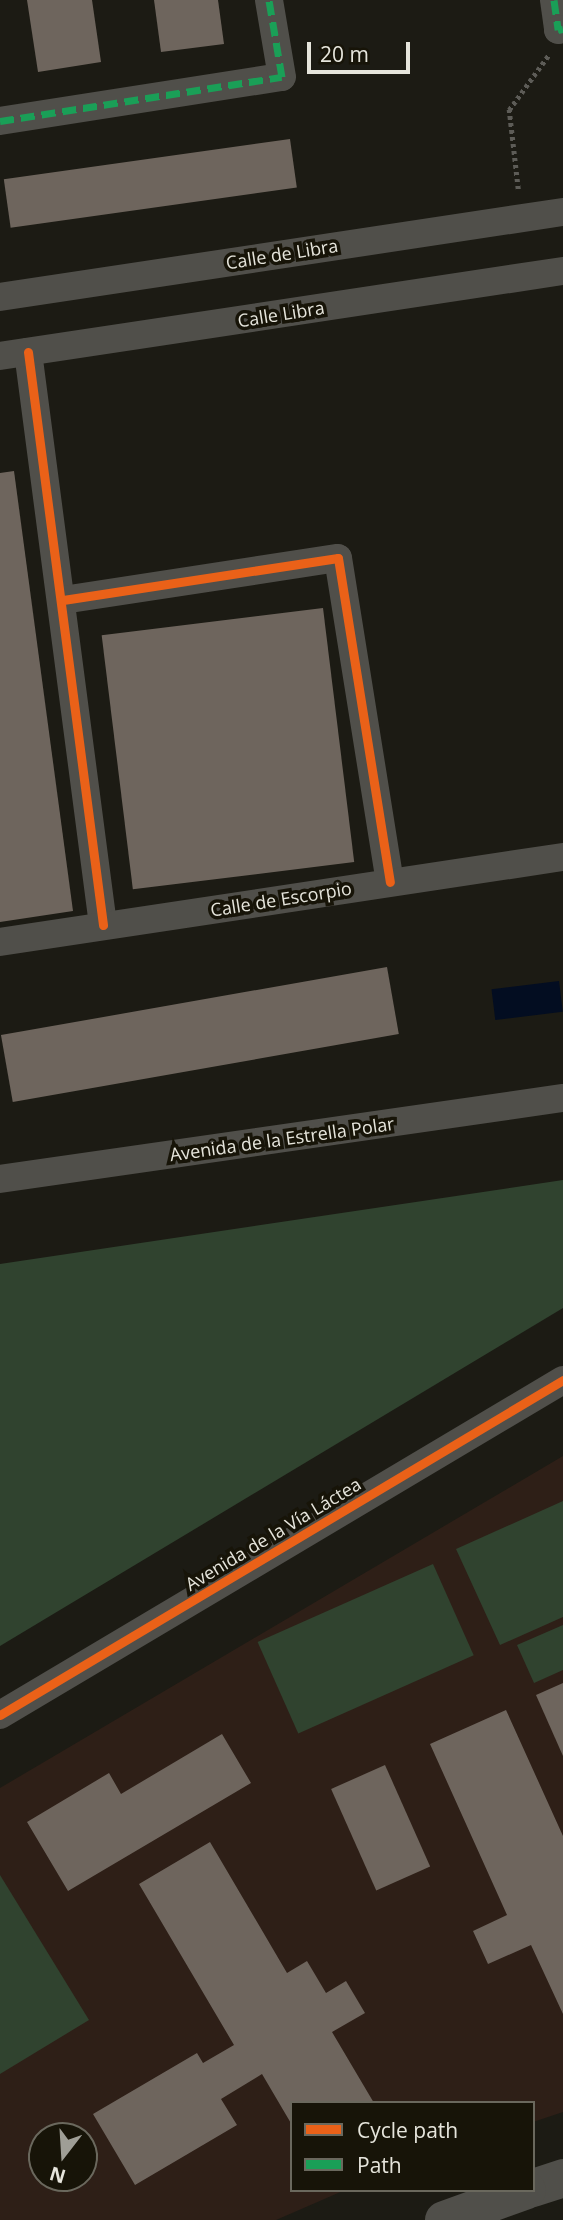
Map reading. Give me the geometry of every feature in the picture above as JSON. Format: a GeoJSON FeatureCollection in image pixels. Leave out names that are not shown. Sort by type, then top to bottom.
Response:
{"type":"FeatureCollection","features":[{"type":"Feature","properties":{"kind":"street"},"geometry":{"type":"LineString","coordinates":[[0,121],[282,77],[270,0]]}},
{"type":"Feature","properties":{"kind":"street"},"geometry":{"type":"LineString","coordinates":[[554,0],[560,29]]}},
{"type":"Feature","properties":{"kind":"street","name":"Calle de Libra"},"geometry":{"type":"LineString","coordinates":[[0,297],[563,212]]}},
{"type":"Feature","properties":{"kind":"street","name":"Calle Libra"},"geometry":{"type":"LineString","coordinates":[[14,354],[563,271]]}},
{"type":"Feature","properties":{"kind":"street"},"geometry":{"type":"LineString","coordinates":[[14,354],[63,600],[103,925]]}},
{"type":"Feature","properties":{"kind":"street"},"geometry":{"type":"LineString","coordinates":[[63,600],[338,558],[390,882]]}},
{"type":"Feature","properties":{"kind":"street","name":"Calle de Escorpio"},"geometry":{"type":"LineString","coordinates":[[0,942],[563,857]]}},
{"type":"Feature","properties":{"kind":"street","name":"Avenida de la Estrella Polar"},"geometry":{"type":"LineString","coordinates":[[0,1179],[563,1098]]}},
{"type":"Feature","properties":{"kind":"street","name":"Avenida de la Vía Láctea"},"geometry":{"type":"LineString","coordinates":[[0,1715],[563,1380]]}},
{"type":"Feature","properties":{"kind":"street"},"geometry":{"type":"LineString","coordinates":[[535,2187],[563,2178]]}},
{"type":"Feature","properties":{"kind":"street"},"geometry":{"type":"LineString","coordinates":[[444,2220],[521,2192]]}},
{"type":"Feature","properties":{"kind":"path"},"geometry":{"type":"LineString","coordinates":[[521,219],[509,110],[547,58],[560,29]]}},
{"type":"Feature","properties":{"kind":"shaded area"},"geometry":{"type":"Polygon","coordinates":[[[563,1456],[563,2112],[535,2121],[535,2101],[290,2101],[290,2192],[340,2192],[276,2220],[0,2220],[0,1788],[563,1456]]]}},
{"type":"Feature","properties":{"kind":"green space"},"geometry":{"type":"Polygon","coordinates":[[[563,1180],[563,1308],[0,1646],[0,1264],[563,1180]]]}},
{"type":"Feature","properties":{"kind":"green space"},"geometry":{"type":"Polygon","coordinates":[[[563,1501],[563,1617],[500,1645],[456,1549],[563,1501]]]}},
{"type":"Feature","properties":{"kind":"green space"},"geometry":{"type":"Polygon","coordinates":[[[433,1564],[474,1655],[298,1733],[258,1642],[433,1564]]]}},
{"type":"Feature","properties":{"kind":"green space"},"geometry":{"type":"Polygon","coordinates":[[[563,1625],[563,1670],[534,1683],[517,1645],[563,1625]]]}},
{"type":"Feature","properties":{"kind":"green space"},"geometry":{"type":"Polygon","coordinates":[[[0,1875],[89,2020],[0,2074],[0,1875]]]}},
{"type":"Feature","properties":{"kind":"water"},"geometry":{"type":"Polygon","coordinates":[[[559,981],[563,1012],[495,1020],[492,989],[559,981]]]}},
{"type":"Feature","properties":{"kind":"building"},"geometry":{"type":"Polygon","coordinates":[[[27,0],[92,0],[101,62],[38,72],[27,0]]]}},
{"type":"Feature","properties":{"kind":"building"},"geometry":{"type":"Polygon","coordinates":[[[154,0],[218,0],[224,44],[161,52],[154,0]]]}},
{"type":"Feature","properties":{"kind":"building"},"geometry":{"type":"Polygon","coordinates":[[[290,139],[297,188],[11,228],[4,179],[290,139]]]}},
{"type":"Feature","properties":{"kind":"building"},"geometry":{"type":"Polygon","coordinates":[[[14,471],[73,911],[0,922],[0,473],[14,471]]]}},
{"type":"Feature","properties":{"kind":"building"},"geometry":{"type":"Polygon","coordinates":[[[323,608],[354,862],[133,889],[102,635],[323,608]]]}},
{"type":"Feature","properties":{"kind":"building"},"geometry":{"type":"Polygon","coordinates":[[[387,967],[399,1034],[13,1102],[1,1035],[387,967]]]}},
{"type":"Feature","properties":{"kind":"building"},"geometry":{"type":"Polygon","coordinates":[[[563,1683],[563,1756],[536,1695],[563,1683]]]}},
{"type":"Feature","properties":{"kind":"building"},"geometry":{"type":"Polygon","coordinates":[[[506,1710],[563,1836],[563,2014],[531,1945],[488,1964],[473,1931],[507,1915],[430,1744],[506,1710]]]}},
{"type":"Feature","properties":{"kind":"building"},"geometry":{"type":"Polygon","coordinates":[[[222,1734],[251,1783],[68,1891],[27,1822],[109,1773],[121,1794],[222,1734]]]}},
{"type":"Feature","properties":{"kind":"building"},"geometry":{"type":"Polygon","coordinates":[[[385,1765],[430,1866],[376,1890],[331,1789],[385,1765]]]}},
{"type":"Feature","properties":{"kind":"building"},"geometry":{"type":"Polygon","coordinates":[[[210,1842],[287,1973],[307,1961],[326,1993],[346,1981],[365,2013],[332,2032],[373,2101],[290,2101],[290,2122],[262,2074],[221,2099],[237,2125],[135,2185],[93,2114],[197,2053],[203,2063],[234,2045],[139,1884],[210,1842]]]}},
{"type":"Feature","properties":{"kind":"marked path"},"geometry":{"type":"LineString","coordinates":[[0,121],[282,77],[269,0]]}},
{"type":"Feature","properties":{"kind":"marked path"},"geometry":{"type":"LineString","coordinates":[[554,0],[558,30],[563,29]]}},
{"type":"Feature","properties":{"kind":"cycle path"},"geometry":{"type":"LineString","coordinates":[[28,352],[103,925]]}},
{"type":"Feature","properties":{"kind":"cycle path"},"geometry":{"type":"LineString","coordinates":[[63,600],[338,558],[390,882]]}},
{"type":"Feature","properties":{"kind":"cycle path"},"geometry":{"type":"LineString","coordinates":[[0,1715],[563,1380]]}}]}
